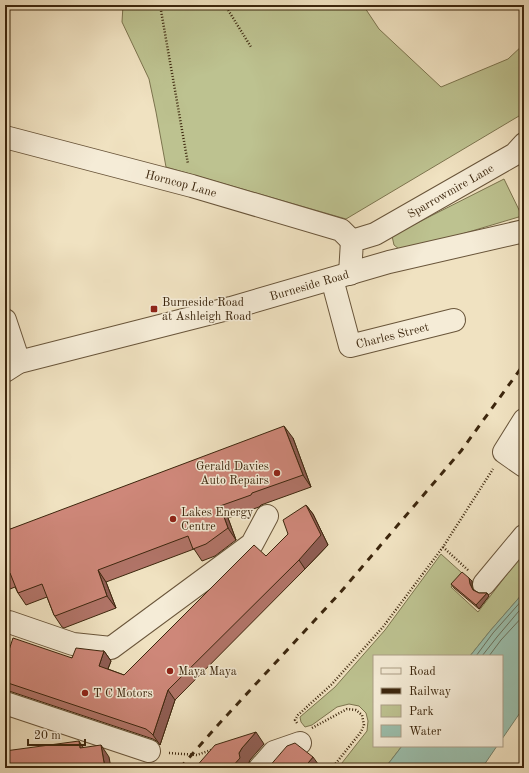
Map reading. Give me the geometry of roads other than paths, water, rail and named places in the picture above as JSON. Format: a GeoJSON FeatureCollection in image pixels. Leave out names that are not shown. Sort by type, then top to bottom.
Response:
{"type":"FeatureCollection","features":[{"type":"Feature","properties":{"kind":"street","name":"Horncop Lane"},"geometry":{"type":"LineString","coordinates":[[5,137],[192,186],[341,230],[352,241]]}},
{"type":"Feature","properties":{"kind":"street","name":"Sparrowmire Lane"},"geometry":{"type":"LineString","coordinates":[[352,241],[375,234],[515,154],[524,144]]}},
{"type":"Feature","properties":{"kind":"street","name":"Burneside Road"},"geometry":{"type":"LineString","coordinates":[[12,366],[231,308],[389,262],[524,231]]}},
{"type":"Feature","properties":{"kind":"street"},"geometry":{"type":"LineString","coordinates":[[375,234],[389,262]]}},
{"type":"Feature","properties":{"kind":"street"},"geometry":{"type":"LineString","coordinates":[[341,276],[352,241]]}},
{"type":"Feature","properties":{"kind":"street","name":"Charles Street"},"geometry":{"type":"LineString","coordinates":[[341,276],[350,346],[454,320]]}},
{"type":"Feature","properties":{"kind":"street"},"geometry":{"type":"LineString","coordinates":[[5,320],[12,366]]}},
{"type":"Feature","properties":{"kind":"street"},"geometry":{"type":"LineString","coordinates":[[524,420],[504,452],[524,466]]}},
{"type":"Feature","properties":{"kind":"street"},"geometry":{"type":"LineString","coordinates":[[5,624],[9,622],[73,644],[111,648],[252,544],[267,516]]}},
{"type":"Feature","properties":{"kind":"street"},"geometry":{"type":"LineString","coordinates":[[484,584],[524,536]]}},
{"type":"Feature","properties":{"kind":"street"},"geometry":{"type":"LineString","coordinates":[[5,703],[149,751]]}},
{"type":"Feature","properties":{"kind":"street"},"geometry":{"type":"LineString","coordinates":[[260,768],[274,752],[302,733]]}},
{"type":"Feature","properties":{"kind":"water"},"geometry":{"type":"Polygon","coordinates":[[[524,592],[524,707],[503,738],[503,655],[471,655],[524,592]]]}},
{"type":"Feature","properties":{"kind":"water"},"geometry":{"type":"Polygon","coordinates":[[[401,747],[496,747],[482,768],[385,768],[401,747]]]}},
{"type":"Feature","properties":{"kind":"railway"},"geometry":{"type":"LineString","coordinates":[[180,768],[339,594],[461,451],[524,364]]}},
{"type":"Feature","properties":{"kind":"place","name":"Burneside Road at Ashleigh Road"},"geometry":{"type":"Point","coordinates":[154,309]}},
{"type":"Feature","properties":{"kind":"place","name":"Gerald Davies Auto Repairs"},"geometry":{"type":"Point","coordinates":[277,473]}},
{"type":"Feature","properties":{"kind":"place","name":"Lakes Energy Centre"},"geometry":{"type":"Point","coordinates":[173,519]}},
{"type":"Feature","properties":{"kind":"place","name":"Maya Maya"},"geometry":{"type":"Point","coordinates":[170,671]}},
{"type":"Feature","properties":{"kind":"place","name":"T C Motors"},"geometry":{"type":"Point","coordinates":[85,693]}}]}
